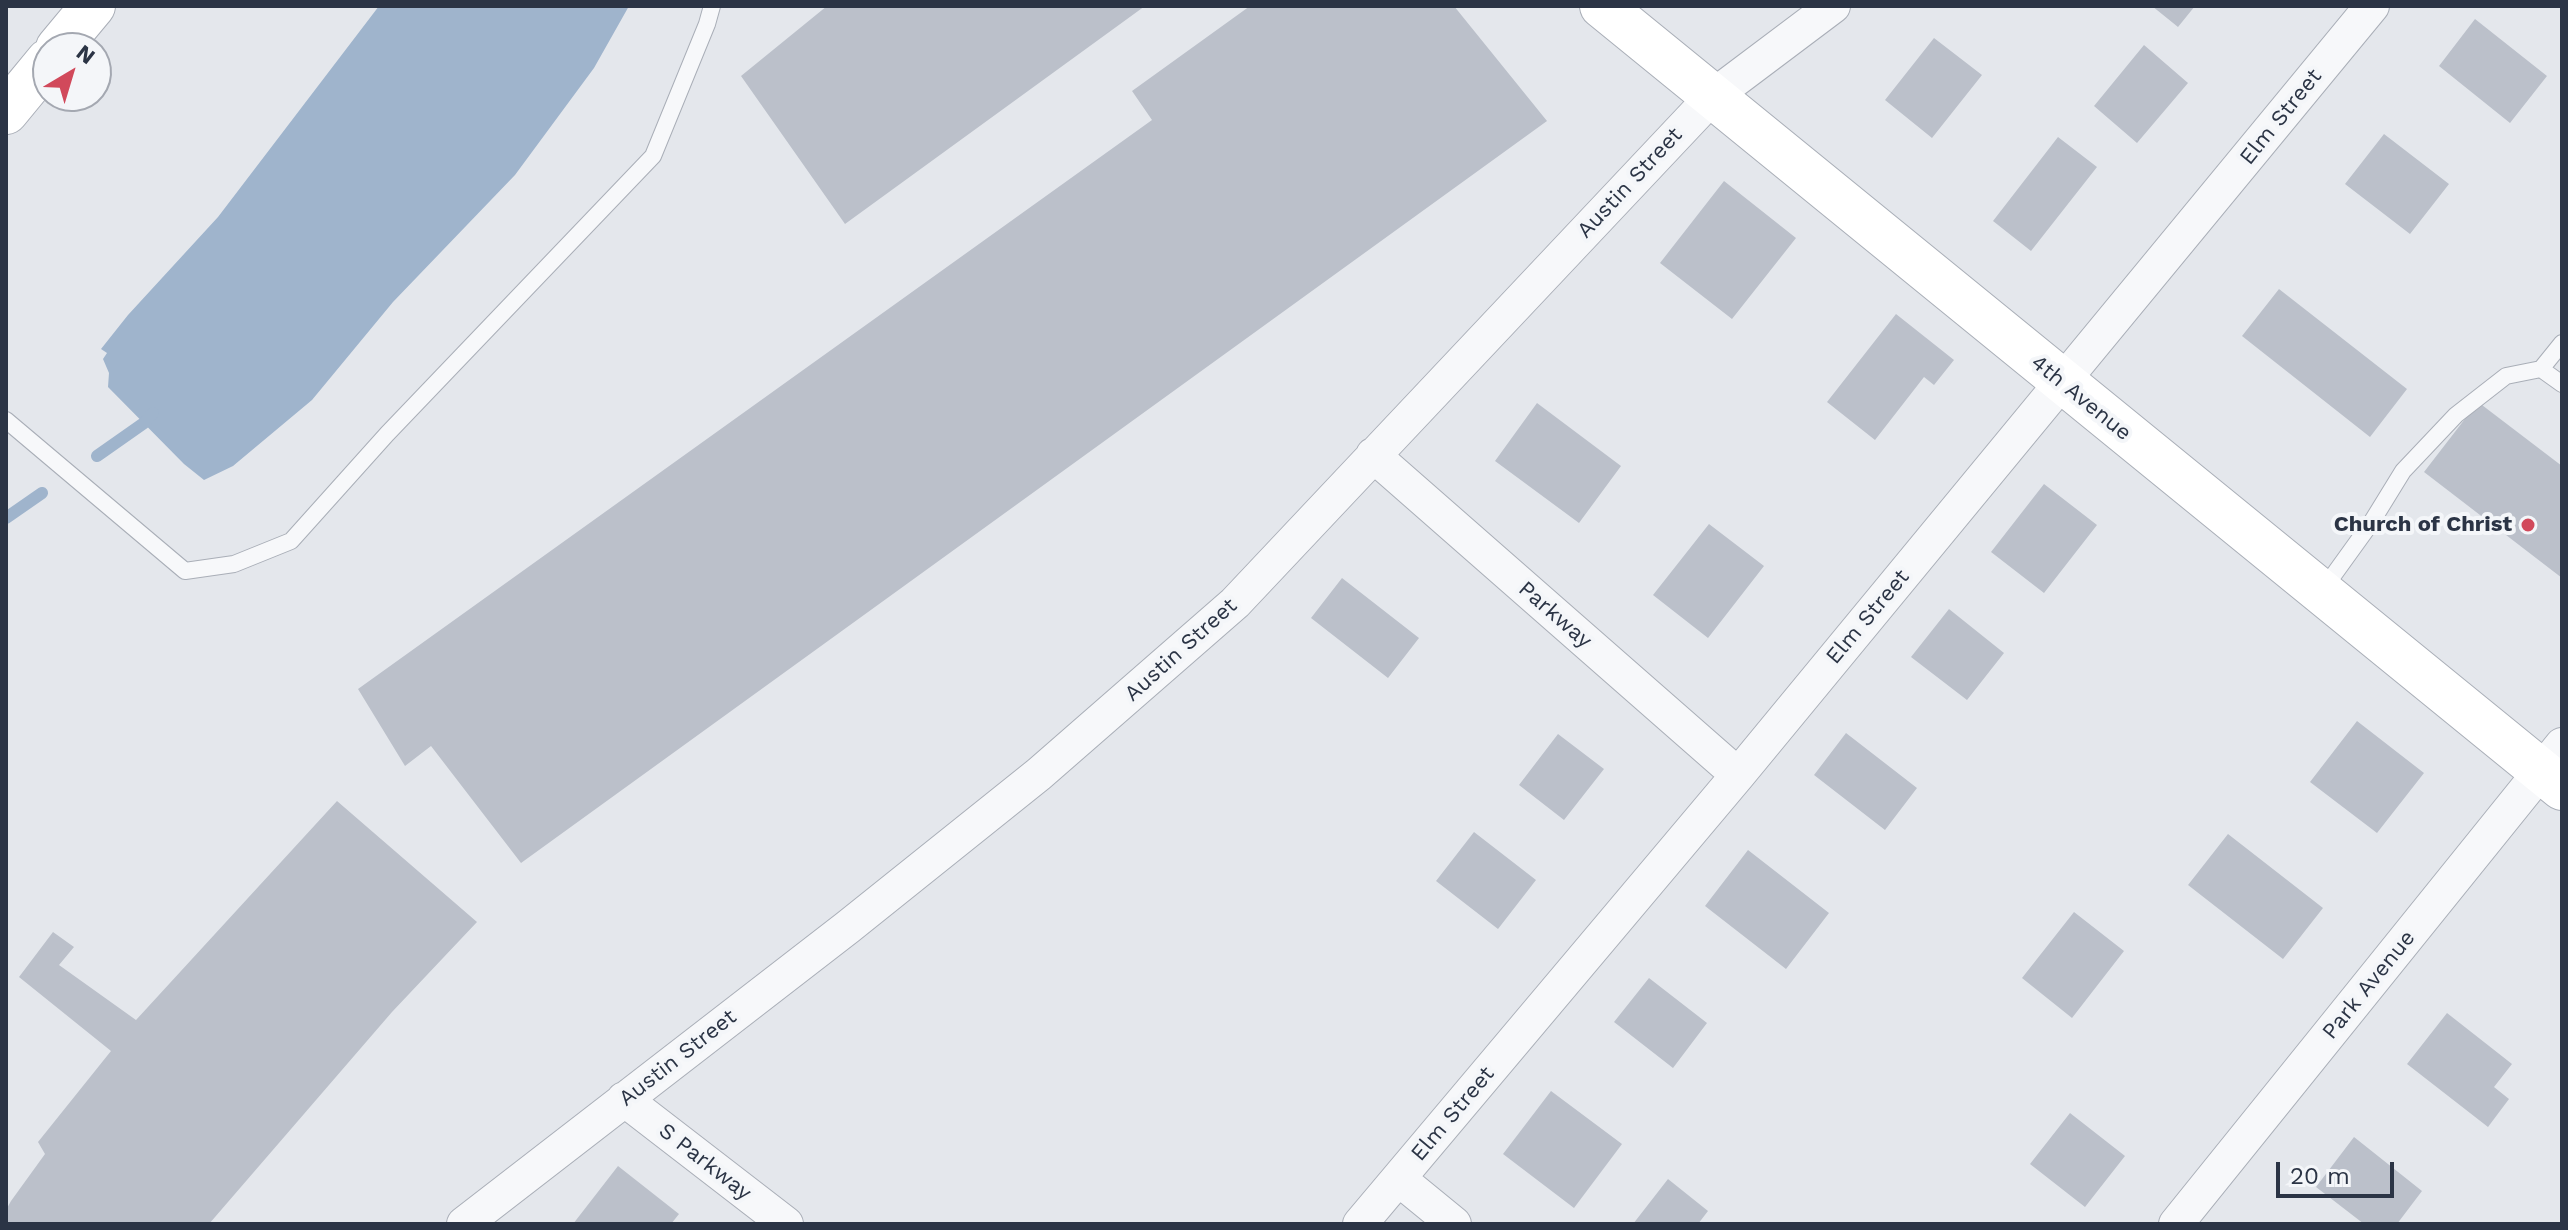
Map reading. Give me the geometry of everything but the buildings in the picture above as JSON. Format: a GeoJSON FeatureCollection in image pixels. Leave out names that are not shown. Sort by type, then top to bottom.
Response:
{"type":"FeatureCollection","features":[{"type":"Feature","properties":{"kind":"street"},"geometry":{"type":"LineString","coordinates":[[71,32],[93,6]]}},
{"type":"Feature","properties":{"kind":"street","name":"4th Avenue"},"geometry":{"type":"LineString","coordinates":[[1602,6],[2321,593],[2555,768]]}},
{"type":"Feature","properties":{"kind":"street","name":"Austin Street"},"geometry":{"type":"LineString","coordinates":[[464,1224],[848,927],[1039,774],[1235,603],[1712,97],[1833,6]]}},
{"type":"Feature","properties":{"kind":"street","name":"Elm Street"},"geometry":{"type":"LineString","coordinates":[[1360,1224],[1738,775],[2372,6]]}},
{"type":"Feature","properties":{"kind":"street"},"geometry":{"type":"LineString","coordinates":[[6,112],[32,80]]}},
{"type":"Feature","properties":{"kind":"street","name":"Parkway"},"geometry":{"type":"LineString","coordinates":[[1373,455],[1738,775]]}},
{"type":"Feature","properties":{"kind":"street","name":"Park Avenue"},"geometry":{"type":"LineString","coordinates":[[2176,1224],[2555,768]]}},
{"type":"Feature","properties":{"kind":"street","name":"S Parkway"},"geometry":{"type":"LineString","coordinates":[[624,1099],[786,1224]]}},
{"type":"Feature","properties":{"kind":"street"},"geometry":{"type":"LineString","coordinates":[[1399,1179],[1454,1224]]}},
{"type":"Feature","properties":{"kind":"lane"},"geometry":{"type":"LineString","coordinates":[[6,420],[185,571],[234,564],[291,541],[387,434],[653,156],[712,6]]}},
{"type":"Feature","properties":{"kind":"lane"},"geometry":{"type":"LineString","coordinates":[[2321,593],[2371,523],[2403,471],[2456,415],[2506,376],[2541,369],[2562,343]]}},
{"type":"Feature","properties":{"kind":"lane"},"geometry":{"type":"LineString","coordinates":[[2541,369],[2562,384]]}},
{"type":"Feature","properties":{"kind":"water"},"geometry":{"type":"Polygon","coordinates":[[[379,6],[629,6],[594,68],[515,175],[393,302],[312,400],[233,466],[204,480],[184,464],[108,387],[109,373],[103,359],[107,353],[101,349],[218,217],[379,6]]]}},
{"type":"Feature","properties":{"kind":"waterway"},"geometry":{"type":"LineString","coordinates":[[97,456],[144,423],[153,413]]}},
{"type":"Feature","properties":{"kind":"waterway"},"geometry":{"type":"LineString","coordinates":[[6,518],[42,493]]}},
{"type":"Feature","properties":{"kind":"place","name":"Church of Christ"},"geometry":{"type":"Point","coordinates":[2528,525]}}]}
